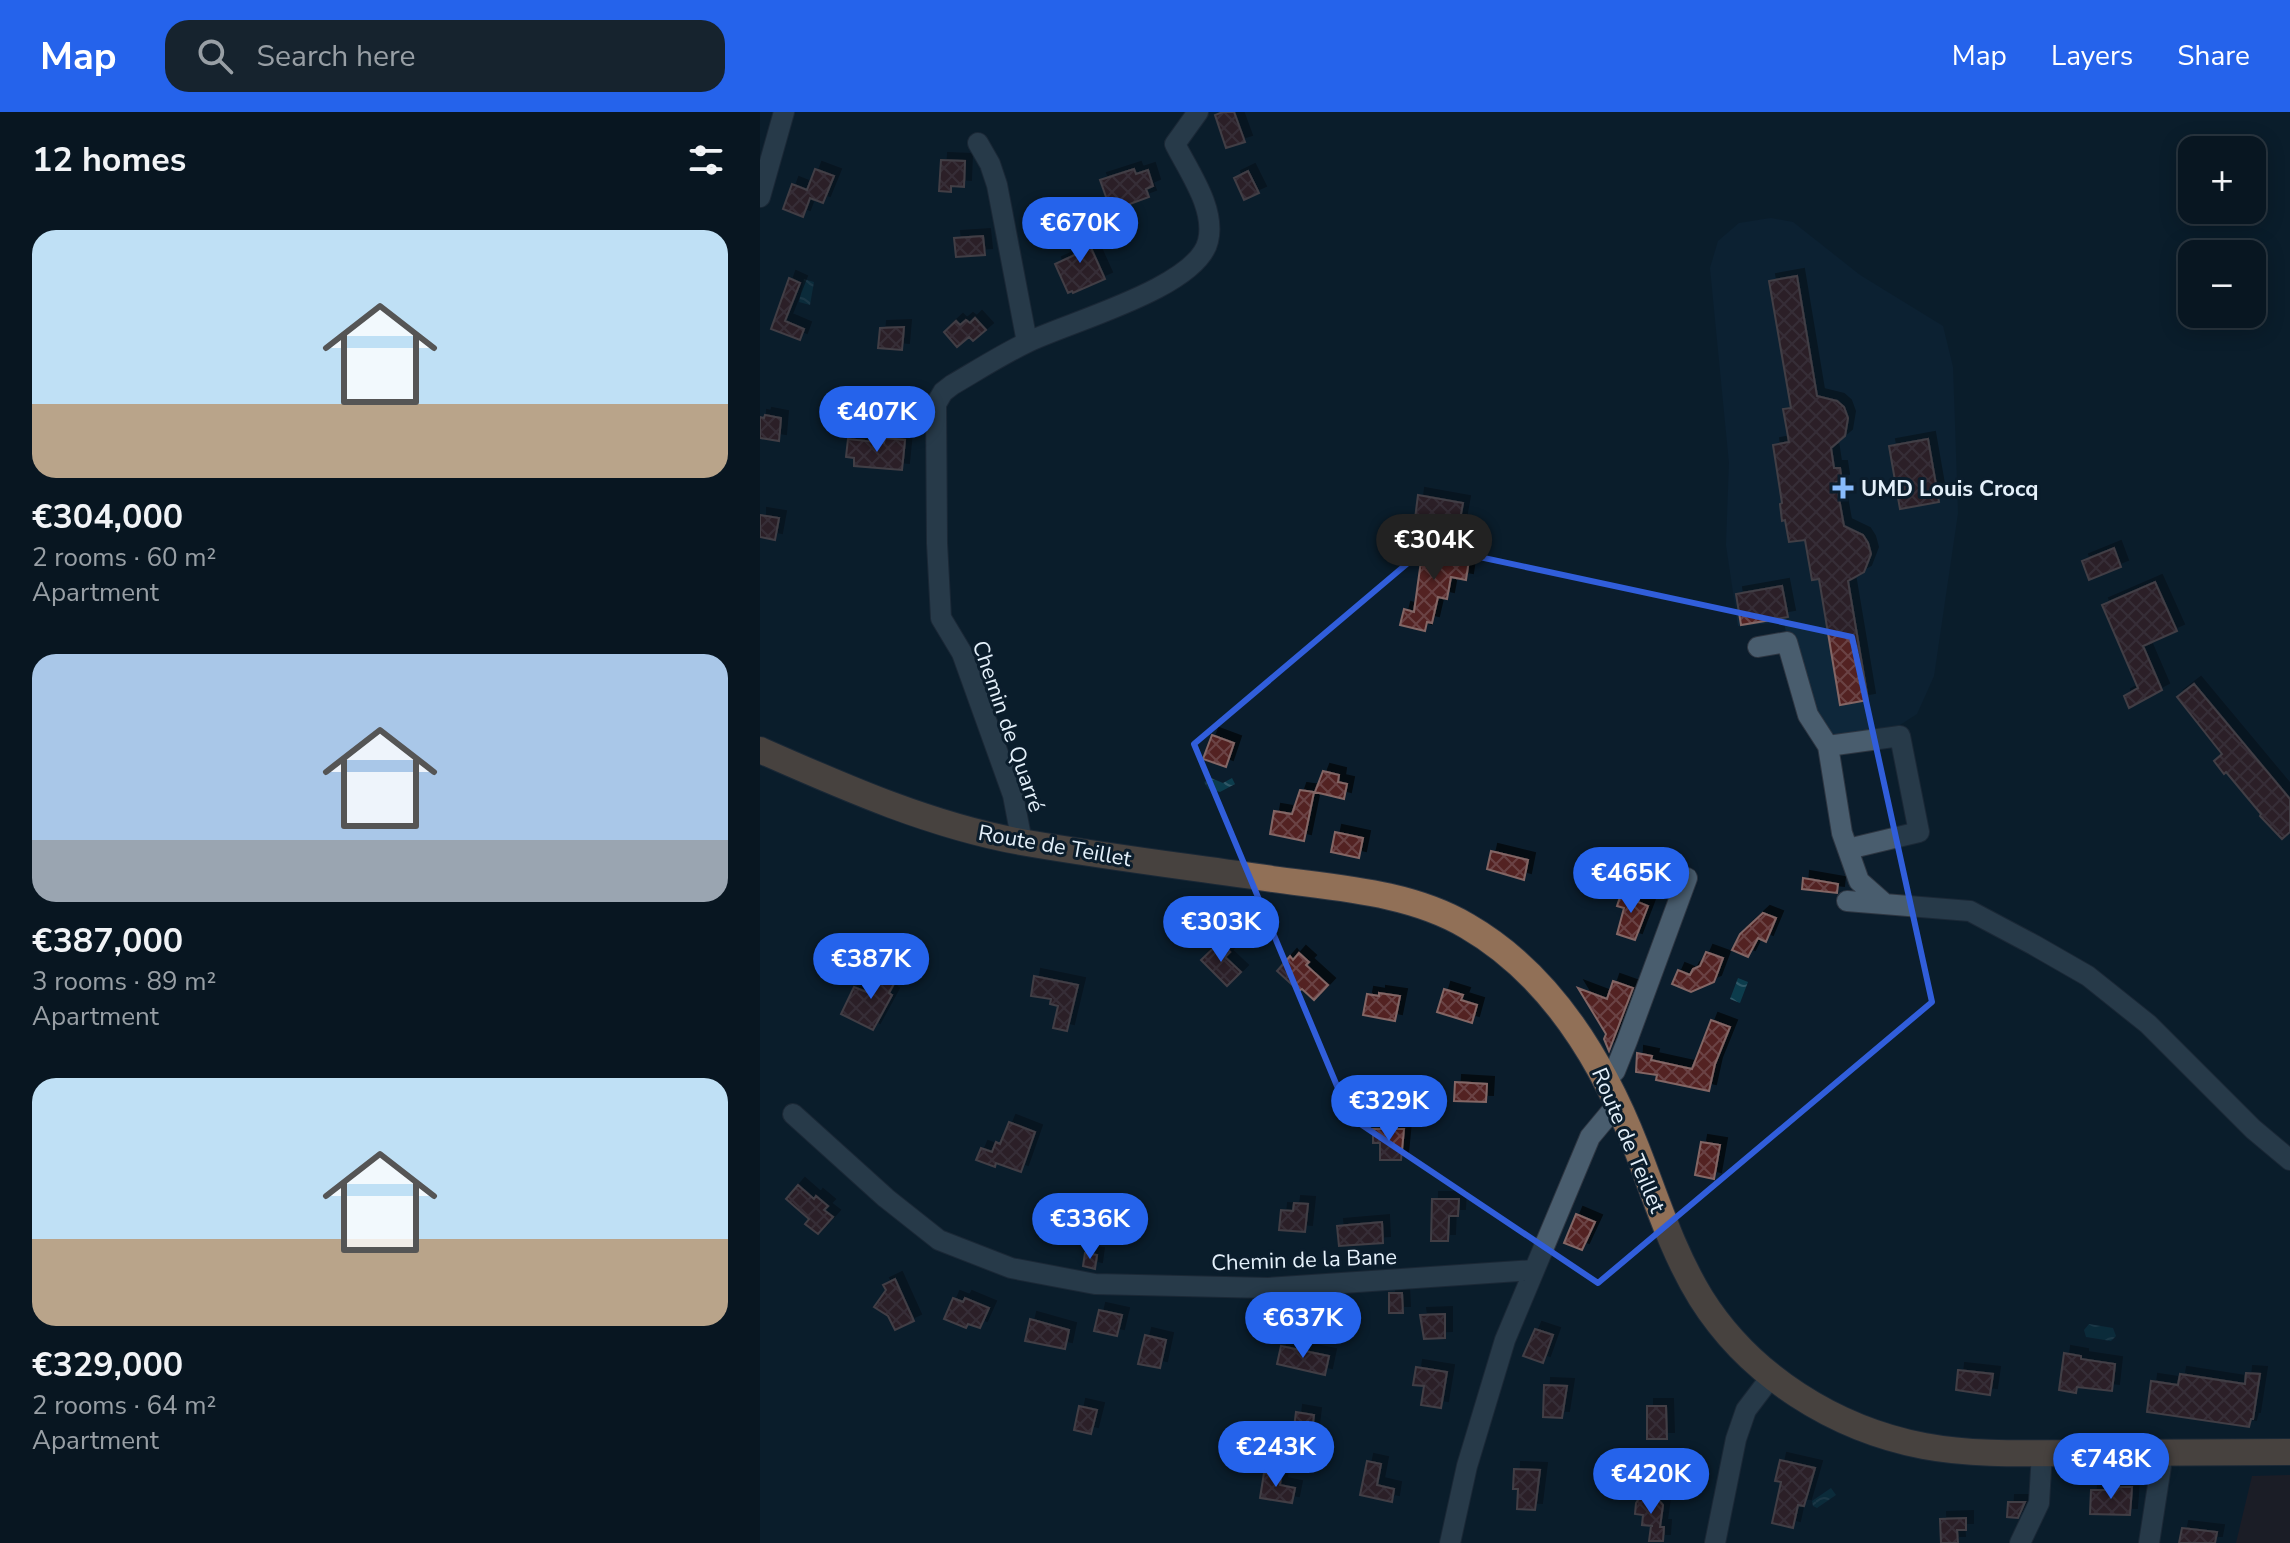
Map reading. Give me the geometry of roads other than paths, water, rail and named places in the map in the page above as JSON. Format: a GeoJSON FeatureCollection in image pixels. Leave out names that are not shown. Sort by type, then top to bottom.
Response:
{"type":"FeatureCollection","features":[{"type":"Feature","properties":{"kind":"main road","name":"Route de Teillet"},"geometry":{"type":"LineString","coordinates":[[760,750],[850,790],[943,823],[1022,842],[1356,890],[1422,906],[1467,925],[1513,960],[1543,988],[1572,1023],[1607,1079],[1679,1258],[1703,1302],[1771,1377],[1815,1408],[1868,1431],[1926,1446],[2042,1453],[2290,1452]]}},
{"type":"Feature","properties":{"kind":"street"},"geometry":{"type":"LineString","coordinates":[[760,197],[784,112]]}},
{"type":"Feature","properties":{"kind":"street","name":"Chemin de Quarré"},"geometry":{"type":"LineString","coordinates":[[1022,842],[1013,795],[962,653],[941,618],[936,404],[952,385],[1027,342],[1152,292],[1202,257],[1210,227],[1206,205],[1175,144],[1198,112]]}},
{"type":"Feature","properties":{"kind":"street"},"geometry":{"type":"LineString","coordinates":[[978,143],[997,185],[1027,342]]}},
{"type":"Feature","properties":{"kind":"street"},"geometry":{"type":"LineString","coordinates":[[1758,647],[1787,642],[1808,715],[1828,746],[1842,833],[1859,881],[1885,904]]}},
{"type":"Feature","properties":{"kind":"street"},"geometry":{"type":"LineString","coordinates":[[1828,746],[1900,736],[1919,832],[1848,849]]}},
{"type":"Feature","properties":{"kind":"street"},"geometry":{"type":"LineString","coordinates":[[1607,1079],[1615,1071],[1627,1041],[1687,878]]}},
{"type":"Feature","properties":{"kind":"street"},"geometry":{"type":"LineString","coordinates":[[1847,901],[1970,911],[2088,976],[2148,1024],[2253,1129],[2290,1160]]}},
{"type":"Feature","properties":{"kind":"street"},"geometry":{"type":"LineString","coordinates":[[1450,1543],[1467,1466],[1505,1340],[1590,1137],[1619,1107]]}},
{"type":"Feature","properties":{"kind":"street","name":"Chemin de la Bane"},"geometry":{"type":"LineString","coordinates":[[793,1114],[886,1198],[939,1240],[1011,1268],[1095,1284],[1268,1288],[1534,1270]]}},
{"type":"Feature","properties":{"kind":"street"},"geometry":{"type":"LineString","coordinates":[[1715,1543],[1736,1439],[1746,1410],[1771,1377]]}},
{"type":"Feature","properties":{"kind":"street"},"geometry":{"type":"LineString","coordinates":[[2020,1543],[2039,1503],[2042,1453]]}},
{"type":"Feature","properties":{"kind":"street"},"geometry":{"type":"LineString","coordinates":[[2149,1543],[2163,1453]]}},
{"type":"Feature","properties":{"kind":"water"},"geometry":{"type":"Polygon","coordinates":[[[804,279],[814,282],[810,305],[799,302],[804,279]]]}},
{"type":"Feature","properties":{"kind":"water"},"geometry":{"type":"Polygon","coordinates":[[[1211,778],[1223,783],[1232,778],[1235,784],[1220,792],[1208,789],[1204,782],[1211,778]]]}},
{"type":"Feature","properties":{"kind":"water"},"geometry":{"type":"Polygon","coordinates":[[[1738,978],[1748,982],[1740,1003],[1730,999],[1738,978]]]}},
{"type":"Feature","properties":{"kind":"water"},"geometry":{"type":"Polygon","coordinates":[[[2089,1324],[2113,1328],[2116,1336],[2111,1341],[2086,1337],[2084,1330],[2089,1324]]]}},
{"type":"Feature","properties":{"kind":"water"},"geometry":{"type":"Polygon","coordinates":[[[1622,1471],[1630,1480],[1613,1494],[1606,1485],[1622,1471]]]}},
{"type":"Feature","properties":{"kind":"water"},"geometry":{"type":"Polygon","coordinates":[[[1831,1488],[1836,1495],[1817,1508],[1813,1506],[1812,1501],[1831,1488]]]}},
{"type":"Feature","properties":{"kind":"place","name":"UMD Louis Crocq"},"geometry":{"type":"Point","coordinates":[1843,488]}}]}
